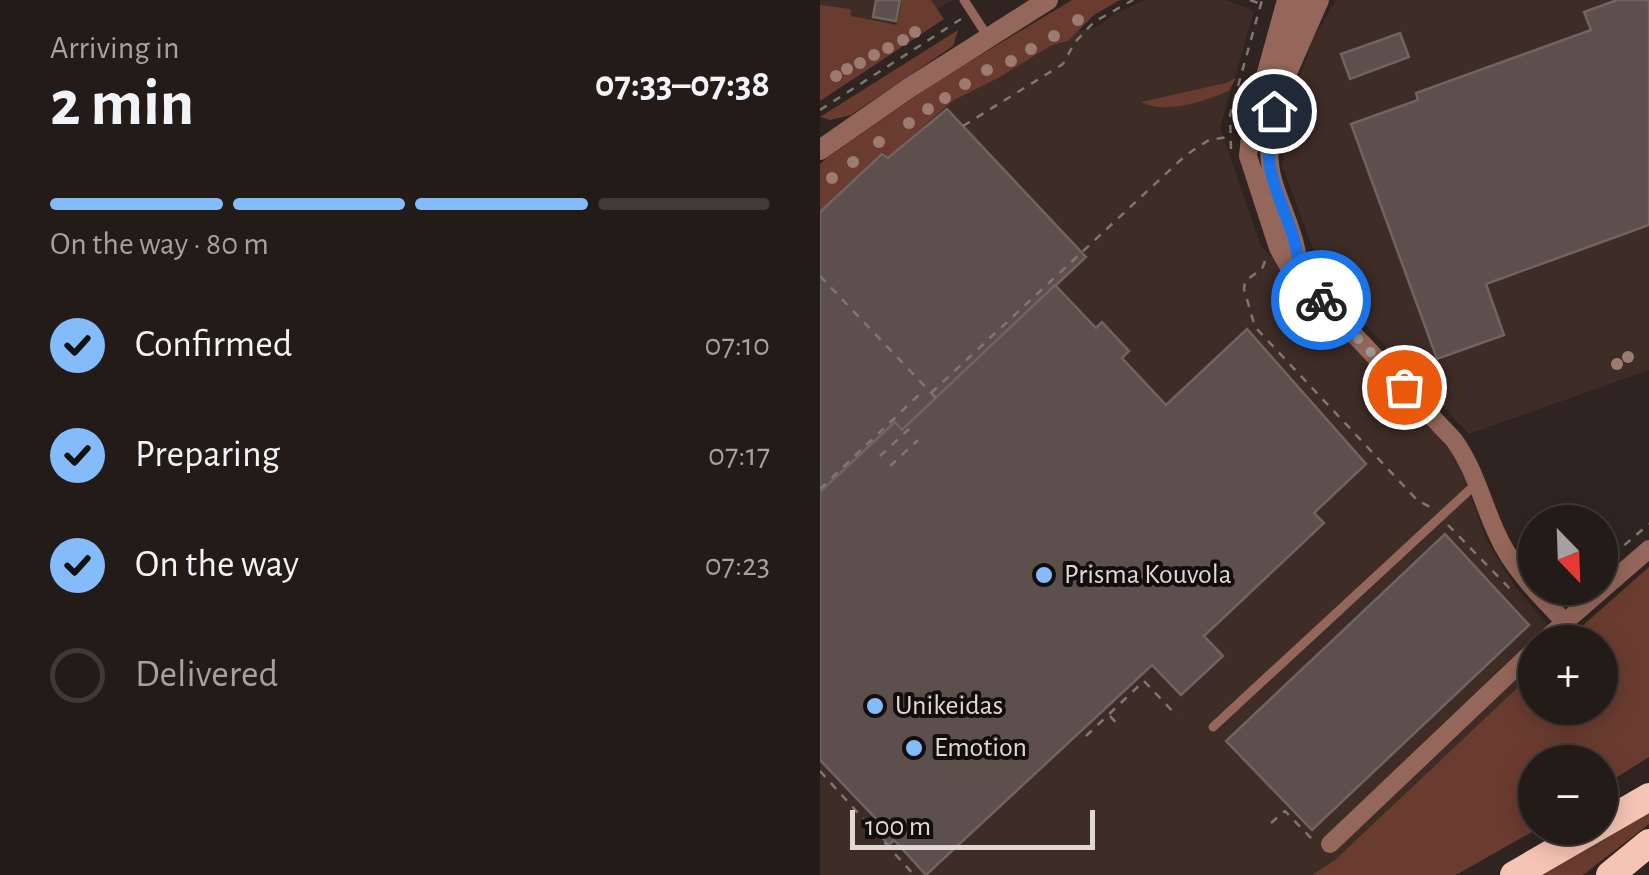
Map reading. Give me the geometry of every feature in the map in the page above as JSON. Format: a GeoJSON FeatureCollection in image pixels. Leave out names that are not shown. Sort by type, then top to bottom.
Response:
{"type":"FeatureCollection","features":[{"type":"Feature","properties":{"kind":"highway"},"geometry":{"type":"LineString","coordinates":[[1514,875],[1649,797]]}},
{"type":"Feature","properties":{"kind":"highway"},"geometry":{"type":"LineString","coordinates":[[1610,875],[1649,844]]}},
{"type":"Feature","properties":{"kind":"street"},"geometry":{"type":"LineString","coordinates":[[820,150],[1048,0]]}},
{"type":"Feature","properties":{"kind":"street"},"geometry":{"type":"LineString","coordinates":[[1286,0],[1251,127],[1248,156],[1278,248],[1299,276],[1454,440],[1466,456],[1512,561],[1564,621]]}},
{"type":"Feature","properties":{"kind":"street"},"geometry":{"type":"LineString","coordinates":[[1299,276],[1298,256],[1270,166],[1269,136],[1281,65],[1304,0]]}},
{"type":"Feature","properties":{"kind":"street"},"geometry":{"type":"LineString","coordinates":[[1279,90],[1319,0]]}},
{"type":"Feature","properties":{"kind":"street"},"geometry":{"type":"LineString","coordinates":[[1560,625],[1649,549]]}},
{"type":"Feature","properties":{"kind":"street"},"geometry":{"type":"LineString","coordinates":[[1330,844],[1518,665]]}},
{"type":"Feature","properties":{"kind":"lane"},"geometry":{"type":"LineString","coordinates":[[964,0],[988,37]]}},
{"type":"Feature","properties":{"kind":"lane"},"geometry":{"type":"LineString","coordinates":[[1213,727],[1477,483]]}},
{"type":"Feature","properties":{"kind":"path"},"geometry":{"type":"LineString","coordinates":[[963,126],[1063,64],[1075,42],[1094,22],[1132,0]]}},
{"type":"Feature","properties":{"kind":"path"},"geometry":{"type":"LineString","coordinates":[[1235,160],[1229,137],[1237,85],[1262,2],[1250,0]]}},
{"type":"Feature","properties":{"kind":"path"},"geometry":{"type":"LineString","coordinates":[[820,110],[972,12]]}},
{"type":"Feature","properties":{"kind":"path"},"geometry":{"type":"LineString","coordinates":[[931,393],[1186,155],[1209,140],[1229,137]]}},
{"type":"Feature","properties":{"kind":"path"},"geometry":{"type":"LineString","coordinates":[[1266,259],[1262,269],[1245,280],[1254,327],[1417,500],[1431,508]]}},
{"type":"Feature","properties":{"kind":"path"},"geometry":{"type":"LineString","coordinates":[[820,276],[936,398]]}},
{"type":"Feature","properties":{"kind":"path"},"geometry":{"type":"LineString","coordinates":[[820,489],[926,388]]}},
{"type":"Feature","properties":{"kind":"path"},"geometry":{"type":"LineString","coordinates":[[880,456],[909,429]]}},
{"type":"Feature","properties":{"kind":"path"},"geometry":{"type":"LineString","coordinates":[[890,466],[918,440]]}},
{"type":"Feature","properties":{"kind":"path"},"geometry":{"type":"LineString","coordinates":[[1446,522],[1514,594]]}},
{"type":"Feature","properties":{"kind":"path"},"geometry":{"type":"LineString","coordinates":[[1618,551],[1649,524]]}},
{"type":"Feature","properties":{"kind":"path"},"geometry":{"type":"LineString","coordinates":[[1086,736],[1144,681],[1177,716]]}},
{"type":"Feature","properties":{"kind":"path"},"geometry":{"type":"LineString","coordinates":[[1108,715],[1119,726]]}},
{"type":"Feature","properties":{"kind":"path"},"geometry":{"type":"LineString","coordinates":[[820,771],[914,875]]}},
{"type":"Feature","properties":{"kind":"path"},"geometry":{"type":"LineString","coordinates":[[1271,823],[1285,810],[1314,841],[1321,834],[1330,844]]}},
{"type":"Feature","properties":{"kind":"shaded area"},"geometry":{"type":"Polygon","coordinates":[[[820,0],[953,0],[820,77],[820,0]]]}},
{"type":"Feature","properties":{"kind":"shaded area"},"geometry":{"type":"Polygon","coordinates":[[[902,0],[931,0],[944,19],[820,101],[820,5],[850,9],[851,16],[897,25],[902,0]]]}},
{"type":"Feature","properties":{"kind":"shaded area"},"geometry":{"type":"Polygon","coordinates":[[[1072,0],[1120,0],[1094,15],[1068,41],[1052,45],[952,101],[889,157],[883,152],[820,211],[820,164],[828,157],[934,83],[1072,0]]]}},
{"type":"Feature","properties":{"kind":"shaded area"},"geometry":{"type":"Polygon","coordinates":[[[1145,0],[1226,0],[1254,11],[1220,128],[1261,246],[1454,449],[1486,539],[1518,590],[1518,605],[1531,605],[1548,625],[1518,625],[1518,687],[1335,860],[1312,875],[820,875],[820,208],[916,117],[1051,37],[1097,27],[1145,0]]]}},
{"type":"Feature","properties":{"kind":"shaded area"},"geometry":{"type":"Polygon","coordinates":[[[1336,0],[1649,0],[1649,370],[1469,434],[1326,284],[1282,165],[1295,90],[1314,37],[1336,0]]]}},
{"type":"Feature","properties":{"kind":"shaded area"},"geometry":{"type":"Polygon","coordinates":[[[958,30],[953,46],[851,115],[830,120],[820,117],[958,30]]]}},
{"type":"Feature","properties":{"kind":"shaded area"},"geometry":{"type":"Polygon","coordinates":[[[1236,78],[1229,91],[1197,102],[1162,107],[1141,102],[1226,83],[1236,78]]]}},
{"type":"Feature","properties":{"kind":"shaded area"},"geometry":{"type":"Polygon","coordinates":[[[1649,567],[1649,757],[1618,777],[1618,745],[1518,745],[1518,840],[1456,875],[1312,875],[1335,860],[1518,687],[1518,725],[1618,725],[1618,625],[1583,625],[1606,605],[1618,605],[1618,594],[1649,567]]]}},
{"type":"Feature","properties":{"kind":"shaded area"},"geometry":{"type":"Polygon","coordinates":[[[1649,809],[1649,824],[1583,875],[1530,875],[1584,845],[1618,845],[1618,826],[1649,809]]]}},
{"type":"Feature","properties":{"kind":"building"},"geometry":{"type":"Polygon","coordinates":[[[876,0],[900,0],[896,21],[873,17],[876,0]]]}},
{"type":"Feature","properties":{"kind":"building"},"geometry":{"type":"Polygon","coordinates":[[[1617,0],[1649,0],[1649,225],[1486,284],[1504,335],[1437,359],[1351,124],[1418,100],[1416,93],[1591,30],[1584,12],[1617,0]]]}},
{"type":"Feature","properties":{"kind":"building"},"geometry":{"type":"Polygon","coordinates":[[[1400,33],[1409,57],[1350,79],[1341,54],[1400,33]]]}},
{"type":"Feature","properties":{"kind":"building"},"geometry":{"type":"Polygon","coordinates":[[[947,109],[1086,257],[902,430],[895,422],[820,492],[820,212],[882,154],[888,158],[947,109]]]}},
{"type":"Feature","properties":{"kind":"building","name":"Prisma Kouvola"},"geometry":{"type":"Polygon","coordinates":[[[1055,285],[1096,328],[1102,322],[1129,351],[1122,358],[1166,405],[1247,329],[1366,464],[1314,513],[1324,523],[1204,636],[1223,656],[1181,695],[1152,665],[926,875],[894,840],[889,845],[872,827],[878,821],[820,760],[820,492],[895,422],[902,430],[1055,285]]]}},
{"type":"Feature","properties":{"kind":"building"},"geometry":{"type":"Polygon","coordinates":[[[1445,534],[1529,625],[1518,625],[1518,635],[1312,830],[1226,741],[1445,534]]]}},
{"type":"Feature","properties":{"kind":"way so far"},"geometry":{"type":"LineString","coordinates":[[1321,300],[1404,387]]}},
{"type":"Feature","properties":{"kind":"place","name":"Prisma Kouvola"},"geometry":{"type":"Point","coordinates":[1044,575]}},
{"type":"Feature","properties":{"kind":"place","name":"Unikeidas"},"geometry":{"type":"Point","coordinates":[875,706]}},
{"type":"Feature","properties":{"kind":"place","name":"Emotion"},"geometry":{"type":"Point","coordinates":[914,748]}},
{"type":"Feature","properties":{"kind":"route"},"geometry":{"type":"LineString","coordinates":[[1274,111],[1268,151],[1273,180],[1298,256],[1299,276],[1321,300]]}}]}
